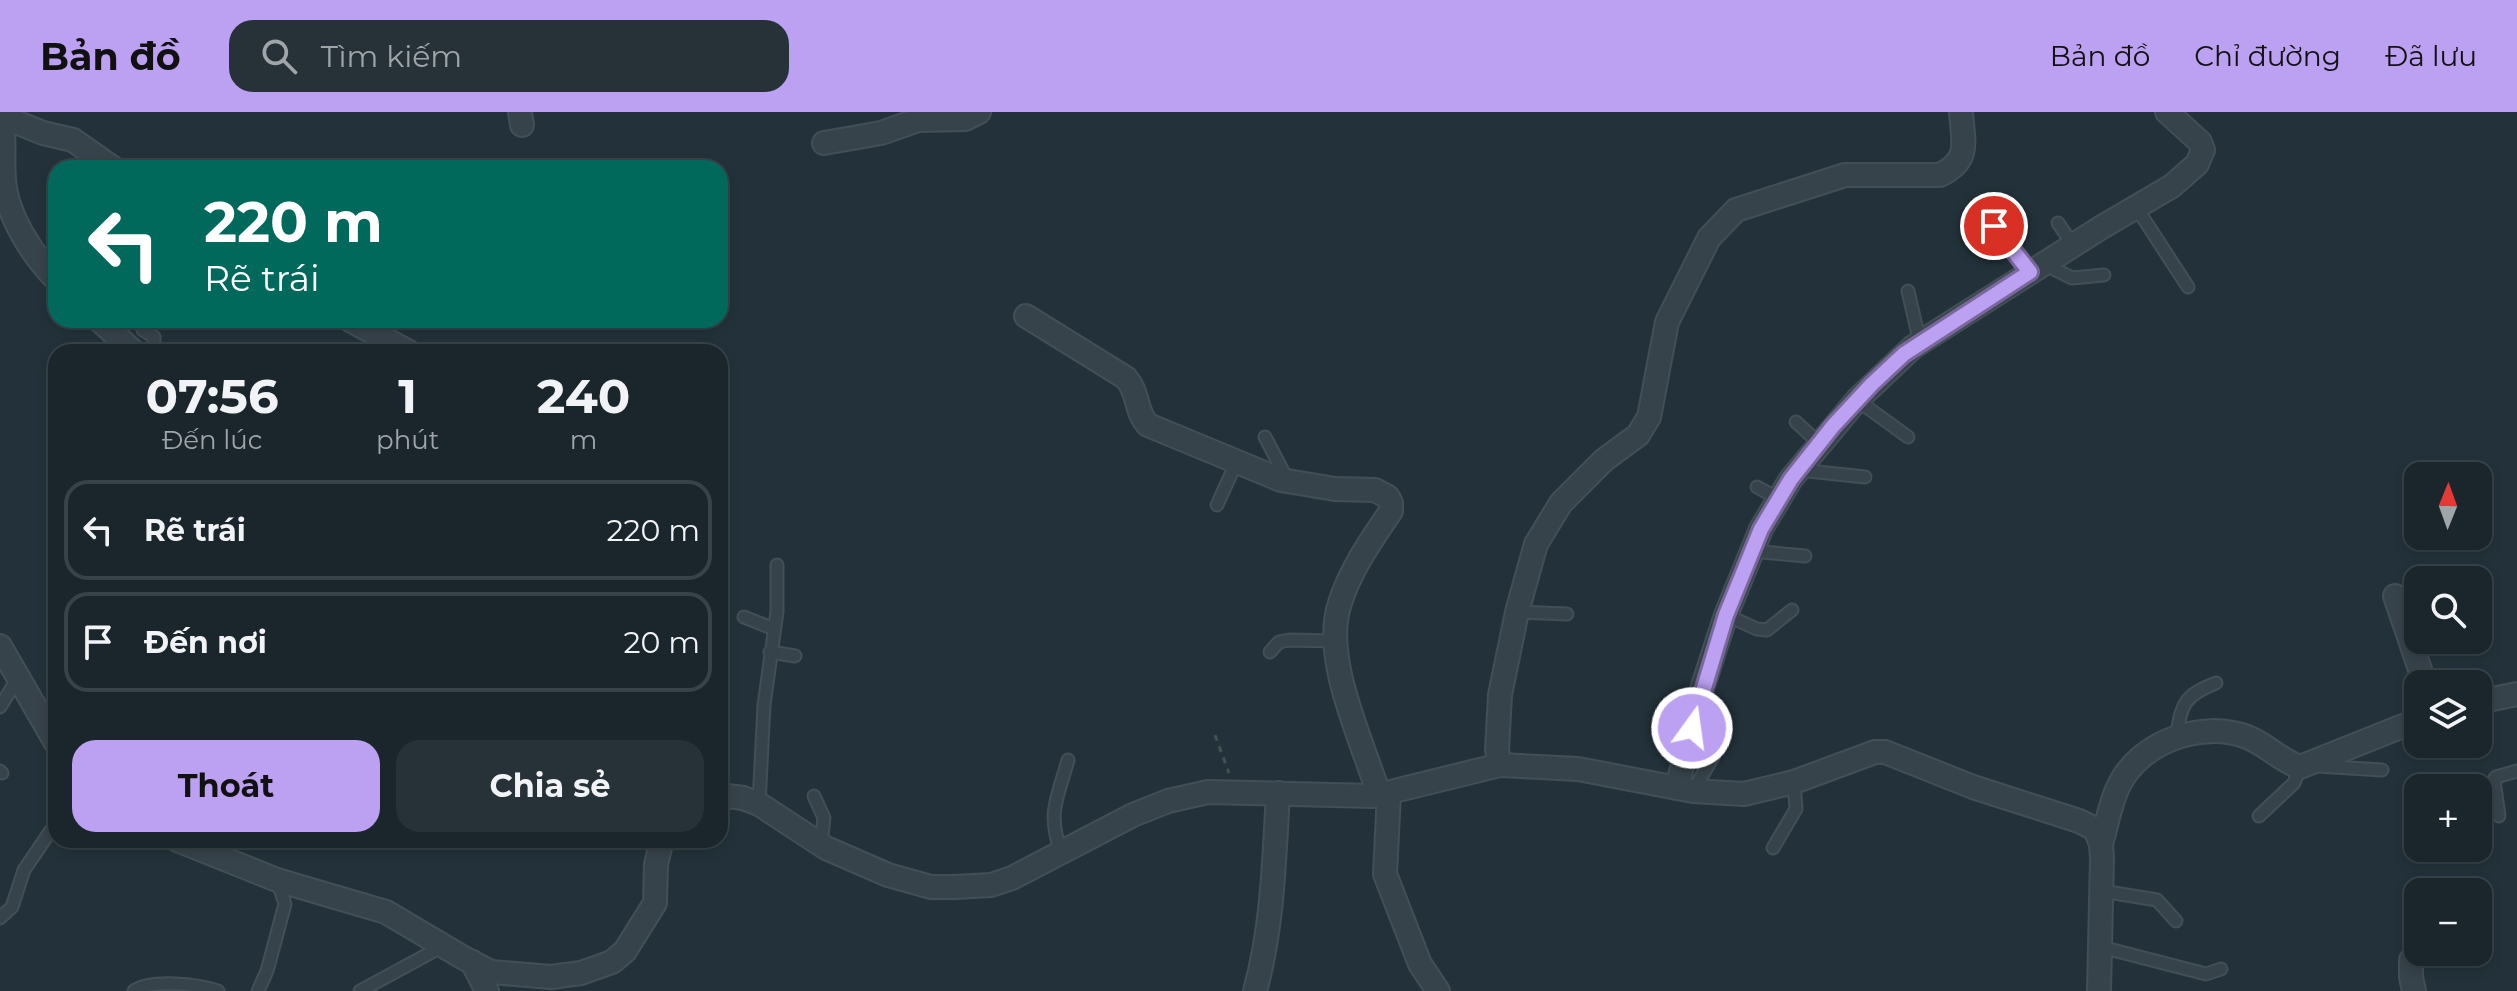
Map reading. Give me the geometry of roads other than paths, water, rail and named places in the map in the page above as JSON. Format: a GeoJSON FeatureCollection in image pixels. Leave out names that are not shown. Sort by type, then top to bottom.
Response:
{"type":"FeatureCollection","features":[{"type":"Feature","properties":{"kind":"street"},"geometry":{"type":"LineString","coordinates":[[824,143],[881,133],[918,120],[955,121],[979,112]]}},
{"type":"Feature","properties":{"kind":"street"},"geometry":{"type":"LineString","coordinates":[[1500,765],[1497,750],[1500,695],[1517,612],[1536,544],[1561,503],[1604,460],[1638,435],[1649,417],[1667,322],[1709,238],[1736,210],[1845,175],[1940,175],[1950,170],[1961,160],[1963,150],[1961,112]]}},
{"type":"Feature","properties":{"kind":"street"},"geometry":{"type":"LineString","coordinates":[[1685,789],[1699,698],[1726,615],[1752,551],[1779,499],[1799,470],[1857,400],[1904,354],[2073,245],[2172,186],[2201,157],[2200,142],[2167,112]]}},
{"type":"Feature","properties":{"kind":"street"},"geometry":{"type":"LineString","coordinates":[[47,260],[6,192],[0,116],[43,133],[73,140],[102,160]]}},
{"type":"Feature","properties":{"kind":"street"},"geometry":{"type":"LineString","coordinates":[[1026,316],[1126,378],[1133,387],[1141,416],[1148,425],[1287,481],[1335,489],[1375,490],[1383,493],[1391,503],[1391,511],[1365,551],[1339,605],[1336,641],[1345,701],[1384,794],[1385,874],[1420,964],[1438,991]]}},
{"type":"Feature","properties":{"kind":"street"},"geometry":{"type":"LineString","coordinates":[[108,328],[125,344]]}},
{"type":"Feature","properties":{"kind":"street"},"geometry":{"type":"LineString","coordinates":[[365,328],[394,344]]}},
{"type":"Feature","properties":{"kind":"street"},"geometry":{"type":"LineString","coordinates":[[2395,596],[2420,670]]}},
{"type":"Feature","properties":{"kind":"street"},"geometry":{"type":"LineString","coordinates":[[0,646],[48,729]]}},
{"type":"Feature","properties":{"kind":"street"},"geometry":{"type":"LineString","coordinates":[[2492,699],[2517,694]]}},
{"type":"Feature","properties":{"kind":"street"},"geometry":{"type":"LineString","coordinates":[[2099,991],[2101,844],[2120,782],[2133,765],[2158,745],[2197,732],[2220,731],[2246,736],[2291,764],[2304,766],[2404,726]]}},
{"type":"Feature","properties":{"kind":"street"},"geometry":{"type":"LineString","coordinates":[[728,796],[759,804],[821,844],[888,875],[931,887],[991,885],[1012,878],[1133,815],[1168,801],[1208,792],[1384,794],[1500,765],[1578,769],[1724,795],[1744,794],[1794,782],[1875,752],[1885,752],[1973,787],[2079,821],[2093,828],[2101,844]]}},
{"type":"Feature","properties":{"kind":"street"},"geometry":{"type":"LineString","coordinates":[[1255,991],[1264,961],[1270,920],[1278,793]]}},
{"type":"Feature","properties":{"kind":"street"},"geometry":{"type":"LineString","coordinates":[[197,848],[277,880],[386,912],[491,972],[551,977],[581,973],[612,962],[625,951],[655,903],[656,864],[660,848]]}},
{"type":"Feature","properties":{"kind":"street"},"geometry":{"type":"LineString","coordinates":[[472,962],[487,991]]}},
{"type":"Feature","properties":{"kind":"street"},"geometry":{"type":"LineString","coordinates":[[2411,966],[2414,991]]}},
{"type":"Feature","properties":{"kind":"lane"},"geometry":{"type":"LineString","coordinates":[[2136,207],[2188,287]]}},
{"type":"Feature","properties":{"kind":"lane"},"geometry":{"type":"LineString","coordinates":[[2058,223],[2073,245]]}},
{"type":"Feature","properties":{"kind":"lane"},"geometry":{"type":"LineString","coordinates":[[1994,226],[2037,268],[2072,278],[2104,275]]}},
{"type":"Feature","properties":{"kind":"lane"},"geometry":{"type":"LineString","coordinates":[[1908,291],[1920,343]]}},
{"type":"Feature","properties":{"kind":"lane"},"geometry":{"type":"LineString","coordinates":[[143,330],[154,337],[154,344]]}},
{"type":"Feature","properties":{"kind":"lane"},"geometry":{"type":"LineString","coordinates":[[1857,400],[1908,437]]}},
{"type":"Feature","properties":{"kind":"lane"},"geometry":{"type":"LineString","coordinates":[[1796,422],[1819,443]]}},
{"type":"Feature","properties":{"kind":"lane"},"geometry":{"type":"LineString","coordinates":[[1265,437],[1287,481]]}},
{"type":"Feature","properties":{"kind":"lane"},"geometry":{"type":"LineString","coordinates":[[1217,505],[1237,461]]}},
{"type":"Feature","properties":{"kind":"lane"},"geometry":{"type":"LineString","coordinates":[[1799,470],[1865,477]]}},
{"type":"Feature","properties":{"kind":"lane"},"geometry":{"type":"LineString","coordinates":[[1757,487],[1779,499]]}},
{"type":"Feature","properties":{"kind":"lane"},"geometry":{"type":"LineString","coordinates":[[1752,551],[1805,556]]}},
{"type":"Feature","properties":{"kind":"lane"},"geometry":{"type":"LineString","coordinates":[[759,804],[764,705],[779,588],[777,565]]}},
{"type":"Feature","properties":{"kind":"lane"},"geometry":{"type":"LineString","coordinates":[[1726,615],[1761,631],[1767,630],[1792,610]]}},
{"type":"Feature","properties":{"kind":"lane"},"geometry":{"type":"LineString","coordinates":[[1517,612],[1567,614]]}},
{"type":"Feature","properties":{"kind":"lane"},"geometry":{"type":"LineString","coordinates":[[744,617],[774,629]]}},
{"type":"Feature","properties":{"kind":"lane"},"geometry":{"type":"LineString","coordinates":[[1270,652],[1279,642],[1289,640],[1336,641]]}},
{"type":"Feature","properties":{"kind":"lane"},"geometry":{"type":"LineString","coordinates":[[770,652],[795,656]]}},
{"type":"Feature","properties":{"kind":"lane"},"geometry":{"type":"LineString","coordinates":[[0,707],[19,676]]}},
{"type":"Feature","properties":{"kind":"lane"},"geometry":{"type":"LineString","coordinates":[[2176,738],[2186,700],[2193,692],[2216,683]]}},
{"type":"Feature","properties":{"kind":"lane"},"geometry":{"type":"LineString","coordinates":[[1685,789],[1723,740],[1722,717]]}},
{"type":"Feature","properties":{"kind":"lane"},"geometry":{"type":"LineString","coordinates":[[1061,853],[1052,815],[1068,760]]}},
{"type":"Feature","properties":{"kind":"lane"},"geometry":{"type":"LineString","coordinates":[[2259,816],[2294,783],[2304,766],[2382,770]]}},
{"type":"Feature","properties":{"kind":"lane"},"geometry":{"type":"LineString","coordinates":[[2499,816],[2494,780],[2517,771]]}},
{"type":"Feature","properties":{"kind":"lane"},"geometry":{"type":"LineString","coordinates":[[1773,848],[1796,809],[1794,782]]}},
{"type":"Feature","properties":{"kind":"lane"},"geometry":{"type":"LineString","coordinates":[[814,796],[824,818],[821,844]]}},
{"type":"Feature","properties":{"kind":"lane"},"geometry":{"type":"LineString","coordinates":[[0,918],[12,907],[24,870],[48,835]]}},
{"type":"Feature","properties":{"kind":"lane"},"geometry":{"type":"LineString","coordinates":[[258,991],[267,971],[285,904],[277,880]]}},
{"type":"Feature","properties":{"kind":"lane"},"geometry":{"type":"LineString","coordinates":[[2102,891],[2157,900],[2176,921]]}},
{"type":"Feature","properties":{"kind":"lane"},"geometry":{"type":"LineString","coordinates":[[360,991],[443,946]]}},
{"type":"Feature","properties":{"kind":"lane"},"geometry":{"type":"LineString","coordinates":[[2101,947],[2206,974],[2221,969]]}},
{"type":"Feature","properties":{"kind":"lane"},"geometry":{"type":"LineString","coordinates":[[134,991],[148,984],[203,987],[218,991]]}}]}
